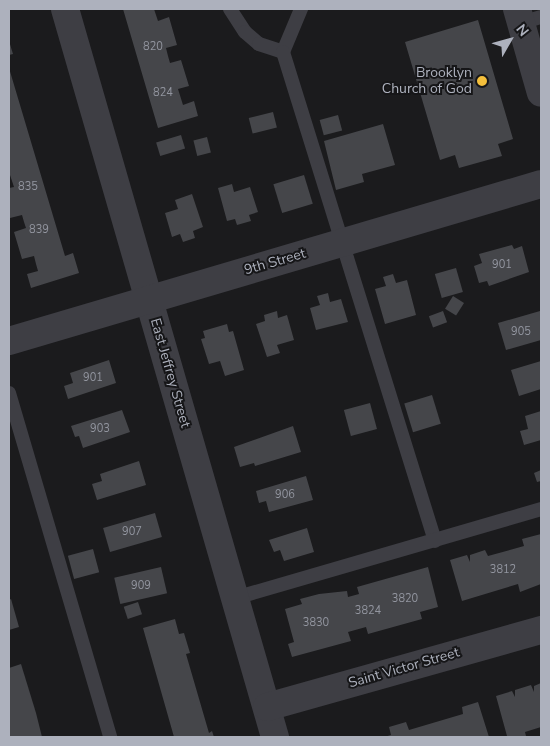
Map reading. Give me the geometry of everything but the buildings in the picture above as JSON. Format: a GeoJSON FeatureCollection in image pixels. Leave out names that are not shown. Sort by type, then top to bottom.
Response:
{"type":"FeatureCollection","features":[{"type":"Feature","properties":{"kind":"street","name":"East Jeffrey Street"},"geometry":{"type":"LineString","coordinates":[[64,9],[275,737]]}},
{"type":"Feature","properties":{"kind":"street"},"geometry":{"type":"LineString","coordinates":[[526,16],[541,93]]}},
{"type":"Feature","properties":{"kind":"street","name":"9th Street"},"geometry":{"type":"LineString","coordinates":[[9,341],[541,184]]}},
{"type":"Feature","properties":{"kind":"street","name":"Saint Victor Street"},"geometry":{"type":"LineString","coordinates":[[267,707],[541,630]]}},
{"type":"Feature","properties":{"kind":"lane"},"geometry":{"type":"LineString","coordinates":[[230,9],[245,32],[259,44],[283,52]]}},
{"type":"Feature","properties":{"kind":"lane"},"geometry":{"type":"LineString","coordinates":[[301,9],[283,52],[434,541]]}},
{"type":"Feature","properties":{"kind":"lane"},"geometry":{"type":"LineString","coordinates":[[9,393],[110,737]]}},
{"type":"Feature","properties":{"kind":"lane"},"geometry":{"type":"LineString","coordinates":[[235,598],[541,509]]}},
{"type":"Feature","properties":{"kind":"place","name":"Brooklyn Church of God"},"geometry":{"type":"Point","coordinates":[482,81]}}]}
